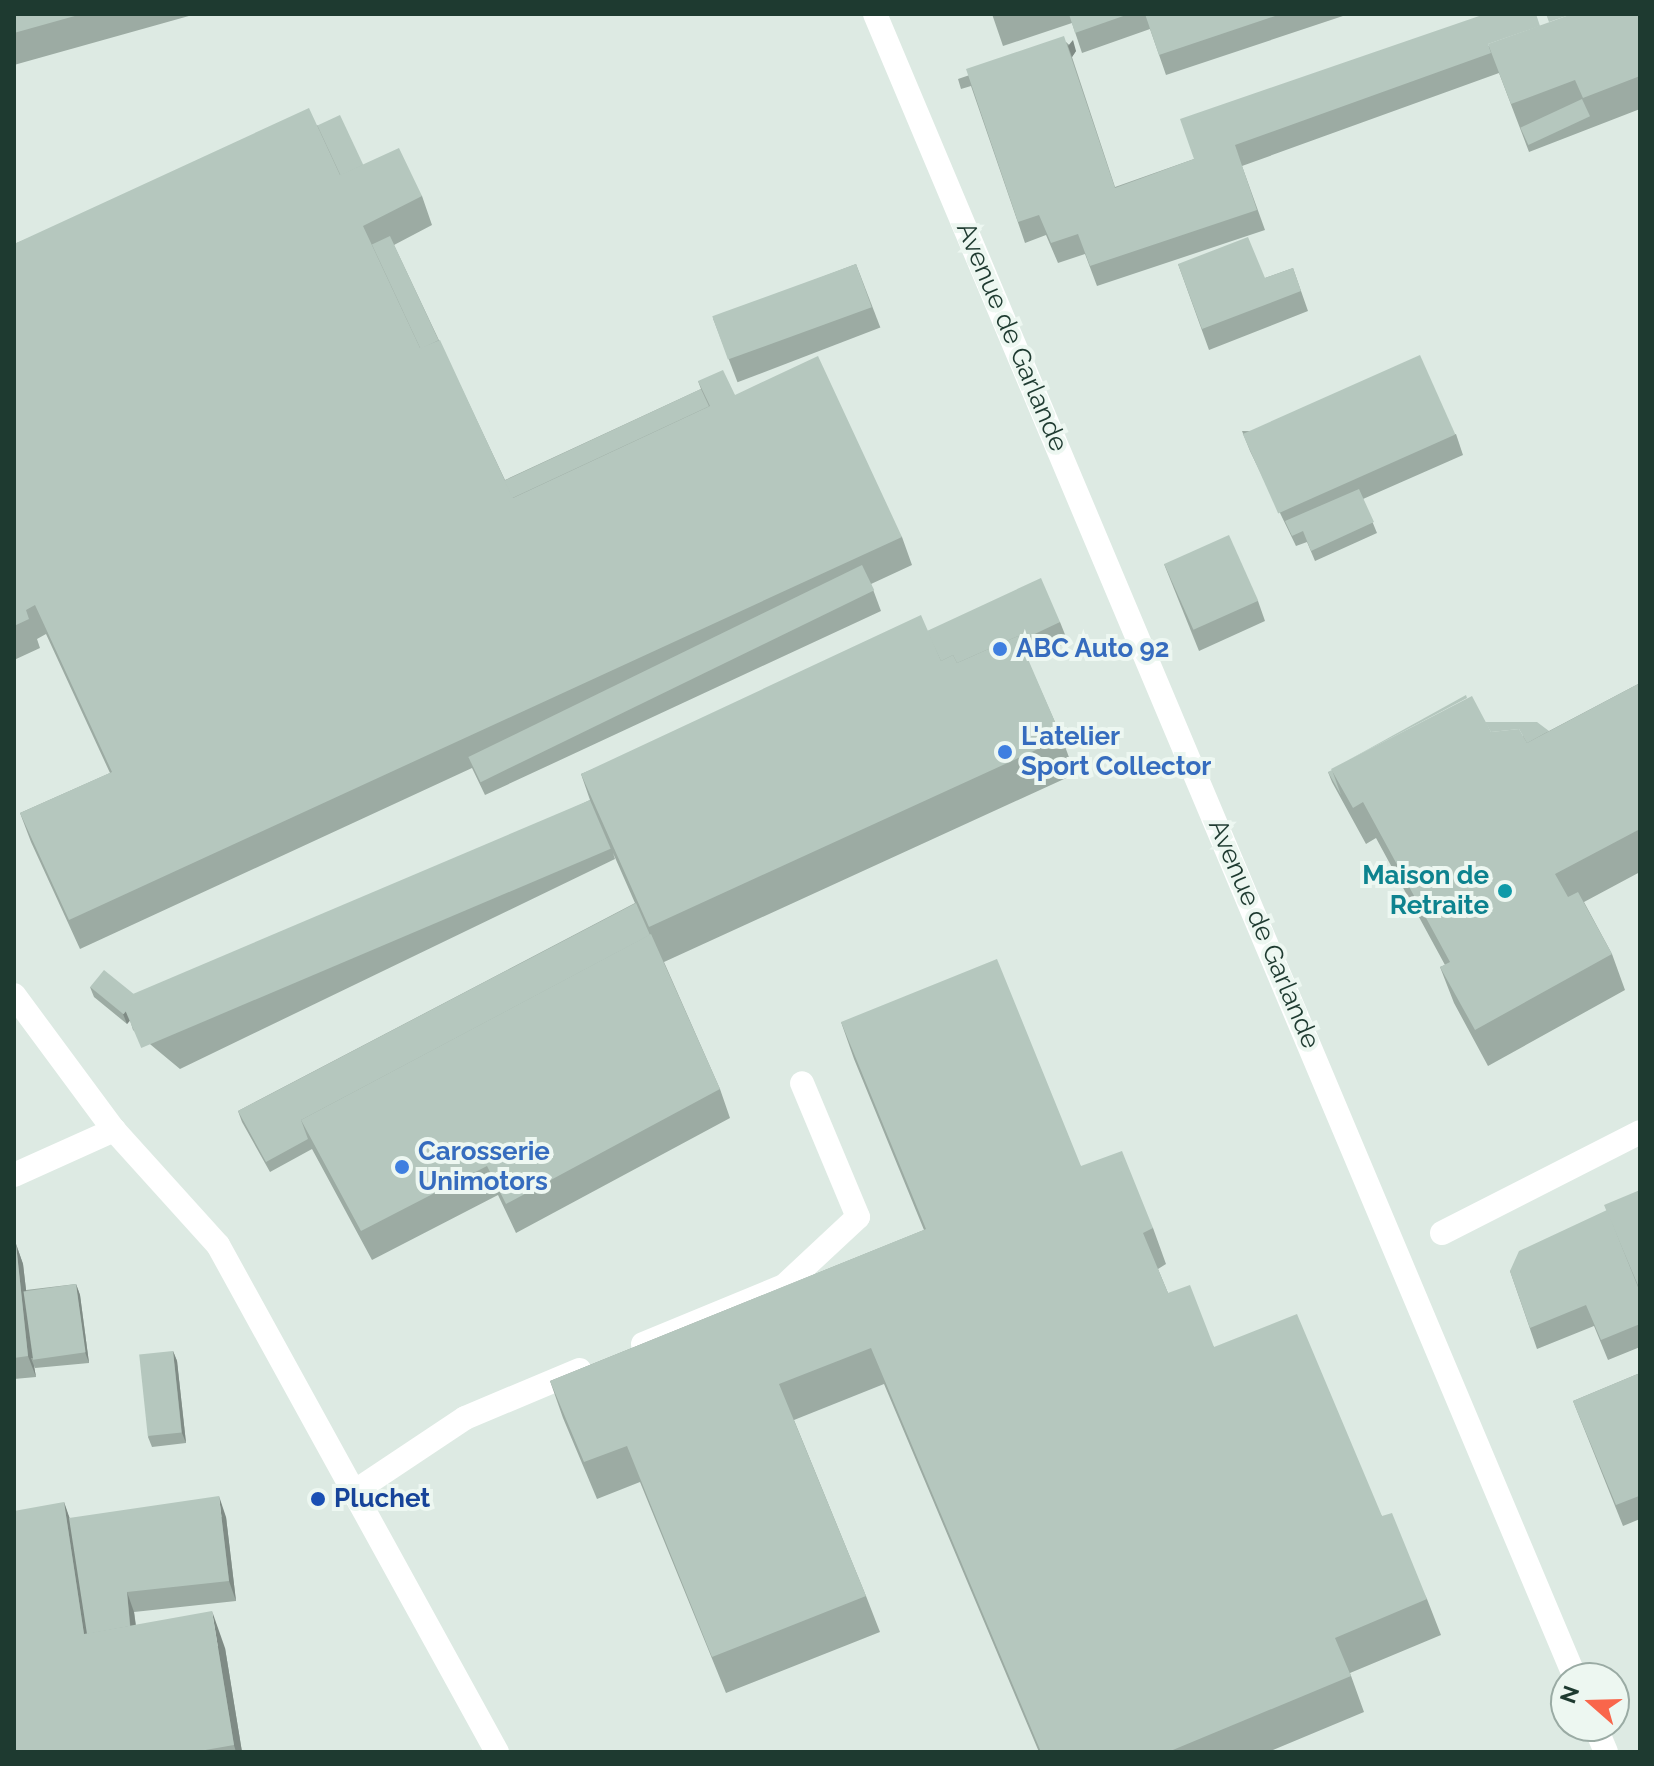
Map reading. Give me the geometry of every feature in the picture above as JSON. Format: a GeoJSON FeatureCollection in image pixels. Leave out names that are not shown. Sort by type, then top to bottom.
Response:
{"type":"FeatureCollection","features":[{"type":"Feature","properties":{"kind":"street","name":"Avenue de Garlande"},"geometry":{"type":"LineString","coordinates":[[875,14],[1568,1662]]}},
{"type":"Feature","properties":{"kind":"street"},"geometry":{"type":"LineString","coordinates":[[14,995],[114,1130],[218,1245],[497,1752]]}},
{"type":"Feature","properties":{"kind":"street"},"geometry":{"type":"LineString","coordinates":[[354,1492],[465,1418],[784,1286],[858,1217],[802,1083]]}},
{"type":"Feature","properties":{"kind":"street"},"geometry":{"type":"LineString","coordinates":[[14,1175],[114,1130]]}},
{"type":"Feature","properties":{"kind":"street"},"geometry":{"type":"LineString","coordinates":[[1442,1233],[1640,1132]]}},
{"type":"Feature","properties":{"kind":"building"},"geometry":{"type":"Polygon","coordinates":[[[14,14],[82,14],[14,33],[14,14]]]}},
{"type":"Feature","properties":{"kind":"building"},"geometry":{"type":"Polygon","coordinates":[[[1069,14],[1129,14],[1075,33],[1069,14]]]}},
{"type":"Feature","properties":{"kind":"building"},"geometry":{"type":"Polygon","coordinates":[[[1145,14],[1281,14],[1159,55],[1145,14]]]}},
{"type":"Feature","properties":{"kind":"building"},"geometry":{"type":"Polygon","coordinates":[[[1485,14],[1536,14],[1540,26],[1488,44],[1491,53],[1235,145],[1257,210],[1090,266],[1078,234],[1051,243],[1039,215],[1018,222],[966,69],[1064,36],[1115,188],[1194,159],[1180,119],[1485,14]]]}},
{"type":"Feature","properties":{"kind":"building"},"geometry":{"type":"Polygon","coordinates":[[[1546,14],[1572,14],[1549,22],[1546,14]]]}},
{"type":"Feature","properties":{"kind":"building"},"geometry":{"type":"Polygon","coordinates":[[[1572,14],[1640,14],[1640,76],[1583,98],[1575,80],[1511,104],[1488,44],[1572,14]]]}},
{"type":"Feature","properties":{"kind":"building"},"geometry":{"type":"Polygon","coordinates":[[[1582,99],[1590,116],[1528,145],[1520,128],[1582,99]]]}},
{"type":"Feature","properties":{"kind":"building"},"geometry":{"type":"Polygon","coordinates":[[[309,108],[340,175],[399,148],[422,196],[363,226],[420,348],[440,340],[513,498],[710,406],[698,381],[723,370],[735,395],[818,356],[902,537],[69,920],[20,813],[112,772],[35,605],[26,610],[29,619],[14,626],[14,244],[309,108]]]}},
{"type":"Feature","properties":{"kind":"building"},"geometry":{"type":"Polygon","coordinates":[[[340,115],[363,165],[341,175],[317,126],[340,115]]]}},
{"type":"Feature","properties":{"kind":"building"},"geometry":{"type":"Polygon","coordinates":[[[390,236],[439,340],[420,349],[372,244],[390,236]]]}},
{"type":"Feature","properties":{"kind":"building"},"geometry":{"type":"Polygon","coordinates":[[[1248,237],[1265,278],[1293,268],[1301,291],[1202,329],[1178,264],[1248,237]]]}},
{"type":"Feature","properties":{"kind":"building"},"geometry":{"type":"Polygon","coordinates":[[[856,264],[872,307],[728,360],[712,316],[856,264]]]}},
{"type":"Feature","properties":{"kind":"building"},"geometry":{"type":"Polygon","coordinates":[[[1420,355],[1455,434],[1278,513],[1243,434],[1420,355]]]}},
{"type":"Feature","properties":{"kind":"building"},"geometry":{"type":"Polygon","coordinates":[[[701,389],[709,406],[512,498],[504,481],[701,389]]]}},
{"type":"Feature","properties":{"kind":"building"},"geometry":{"type":"Polygon","coordinates":[[[1359,489],[1374,522],[1311,551],[1303,531],[1292,536],[1285,521],[1359,489]]]}},
{"type":"Feature","properties":{"kind":"building"},"geometry":{"type":"Polygon","coordinates":[[[1229,535],[1258,601],[1193,630],[1164,564],[1229,535]]]}},
{"type":"Feature","properties":{"kind":"building"},"geometry":{"type":"Polygon","coordinates":[[[862,565],[874,590],[481,782],[468,757],[862,565]]]}},
{"type":"Feature","properties":{"kind":"building"},"geometry":{"type":"Polygon","coordinates":[[[1041,578],[1060,622],[1020,641],[1018,636],[957,663],[953,655],[941,661],[927,631],[1041,578]]]}},
{"type":"Feature","properties":{"kind":"building"},"geometry":{"type":"Polygon","coordinates":[[[921,615],[941,661],[953,655],[957,663],[1018,636],[1062,738],[649,927],[581,774],[921,615]]]}},
{"type":"Feature","properties":{"kind":"building","name":"Maison de Retraite"},"geometry":{"type":"Polygon","coordinates":[[[1640,683],[1640,829],[1555,874],[1568,897],[1578,892],[1612,954],[1475,1030],[1440,967],[1450,962],[1363,802],[1353,808],[1331,769],[1472,696],[1491,732],[1519,729],[1527,743],[1640,683]]]}},
{"type":"Feature","properties":{"kind":"building"},"geometry":{"type":"Polygon","coordinates":[[[1466,695],[1467,698],[1345,762],[1466,695]]]}},
{"type":"Feature","properties":{"kind":"building"},"geometry":{"type":"Polygon","coordinates":[[[1485,722],[1537,722],[1549,731],[1527,743],[1519,729],[1491,732],[1485,722]]]}},
{"type":"Feature","properties":{"kind":"building"},"geometry":{"type":"Polygon","coordinates":[[[1332,770],[1341,795],[1328,772],[1332,770]]]}},
{"type":"Feature","properties":{"kind":"building"},"geometry":{"type":"Polygon","coordinates":[[[590,800],[611,849],[141,1048],[121,999],[590,800]]]}},
{"type":"Feature","properties":{"kind":"building"},"geometry":{"type":"Polygon","coordinates":[[[636,903],[650,935],[301,1120],[308,1139],[266,1162],[238,1111],[636,903]]]}},
{"type":"Feature","properties":{"kind":"building"},"geometry":{"type":"Polygon","coordinates":[[[651,934],[720,1089],[506,1204],[487,1166],[361,1231],[301,1120],[651,934]]]}},
{"type":"Feature","properties":{"kind":"building"},"geometry":{"type":"Polygon","coordinates":[[[997,959],[1081,1166],[1122,1151],[1153,1228],[1143,1233],[1168,1293],[1190,1285],[1214,1347],[1297,1314],[1382,1516],[1392,1513],[1427,1599],[1335,1638],[1351,1676],[1168,1752],[1041,1752],[871,1348],[779,1384],[866,1596],[712,1657],[627,1446],[584,1462],[550,1381],[926,1229],[841,1022],[997,959]]]}},
{"type":"Feature","properties":{"kind":"building"},"geometry":{"type":"Polygon","coordinates":[[[104,970],[137,997],[124,1014],[90,987],[104,970]]]}},
{"type":"Feature","properties":{"kind":"building"},"geometry":{"type":"Polygon","coordinates":[[[1640,1190],[1640,1290],[1604,1205],[1640,1190]]]}},
{"type":"Feature","properties":{"kind":"building"},"geometry":{"type":"Polygon","coordinates":[[[1607,1210],[1640,1292],[1640,1324],[1601,1340],[1586,1305],[1530,1328],[1510,1271],[1519,1251],[1607,1210]]]}},
{"type":"Feature","properties":{"kind":"building"},"geometry":{"type":"Polygon","coordinates":[[[14,1244],[28,1356],[14,1358],[14,1244]]]}},
{"type":"Feature","properties":{"kind":"building"},"geometry":{"type":"Polygon","coordinates":[[[76,1284],[86,1352],[33,1360],[24,1291],[76,1284]]]}},
{"type":"Feature","properties":{"kind":"building"},"geometry":{"type":"Polygon","coordinates":[[[173,1351],[182,1433],[148,1436],[139,1355],[173,1351]]]}},
{"type":"Feature","properties":{"kind":"building"},"geometry":{"type":"Polygon","coordinates":[[[1640,1373],[1640,1499],[1639,1496],[1616,1505],[1573,1401],[1640,1373]]]}},
{"type":"Feature","properties":{"kind":"building"},"geometry":{"type":"Polygon","coordinates":[[[219,1496],[229,1581],[127,1592],[130,1626],[87,1634],[69,1518],[219,1496]]]}},
{"type":"Feature","properties":{"kind":"building"},"geometry":{"type":"Polygon","coordinates":[[[64,1502],[84,1634],[212,1611],[234,1745],[194,1752],[14,1752],[14,1511],[64,1502]]]}},
{"type":"Feature","properties":{"kind":"place","name":"ABC Auto 92"},"geometry":{"type":"Point","coordinates":[1000,649]}},
{"type":"Feature","properties":{"kind":"place","name":"L'atelier Sport Collector"},"geometry":{"type":"Point","coordinates":[1005,752]}},
{"type":"Feature","properties":{"kind":"place","name":"Maison de Retraite"},"geometry":{"type":"Point","coordinates":[1505,891]}},
{"type":"Feature","properties":{"kind":"place","name":"Carosserie Unimotors"},"geometry":{"type":"Point","coordinates":[402,1167]}},
{"type":"Feature","properties":{"kind":"place","name":"Pluchet"},"geometry":{"type":"Point","coordinates":[318,1499]}}]}
